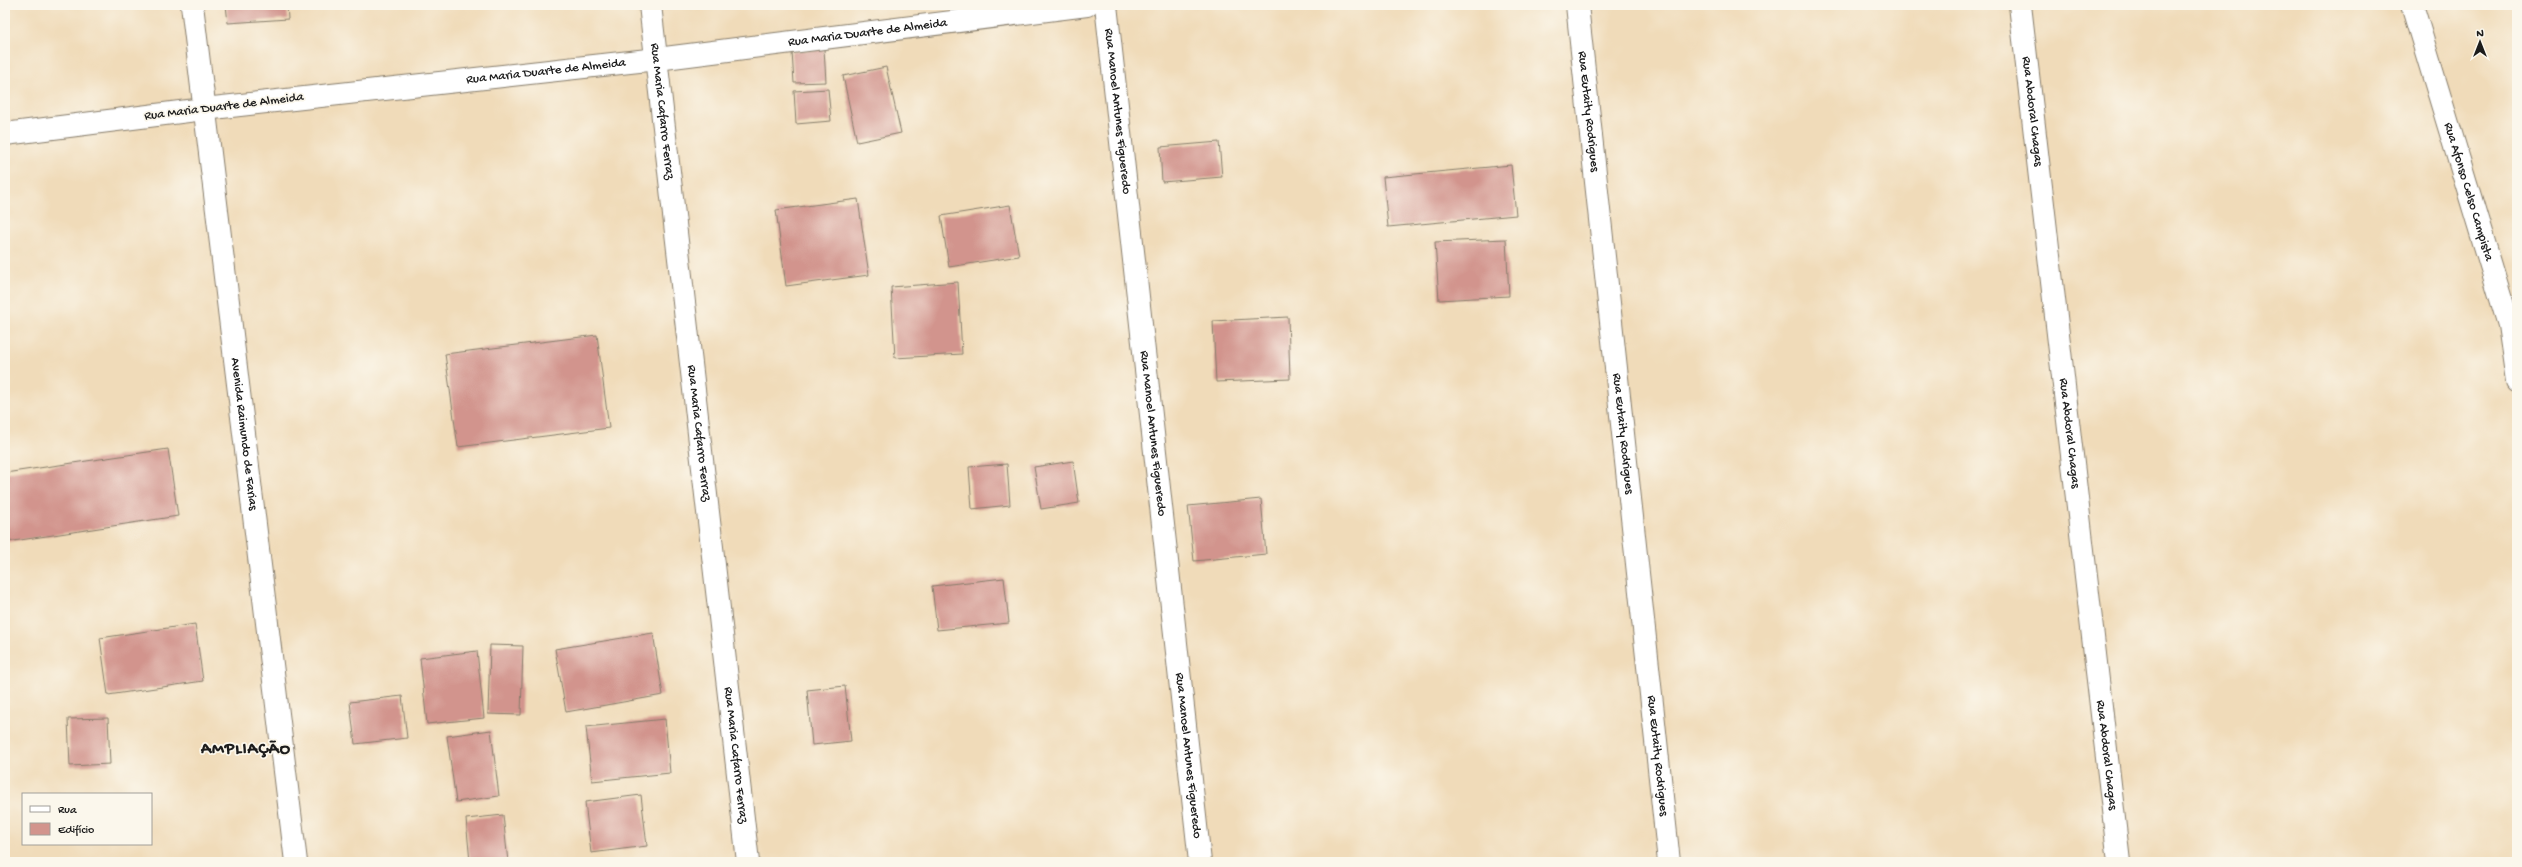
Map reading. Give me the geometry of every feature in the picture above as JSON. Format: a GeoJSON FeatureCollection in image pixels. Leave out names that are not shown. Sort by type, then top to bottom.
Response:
{"type":"FeatureCollection","features":[{"type":"Feature","properties":{"kind":"street","name":"Avenida Raimundo de Farias"},"geometry":{"type":"LineString","coordinates":[[192,5],[296,862]]}},
{"type":"Feature","properties":{"kind":"street","name":"Rua Maria Cafarro Ferraz"},"geometry":{"type":"LineString","coordinates":[[650,5],[748,862]]}},
{"type":"Feature","properties":{"kind":"street","name":"Rua Maria Duarte de Almeida"},"geometry":{"type":"LineString","coordinates":[[5,134],[204,109],[657,59],[1087,5]]}},
{"type":"Feature","properties":{"kind":"street","name":"Rua Manoel Antunes Figueredo"},"geometry":{"type":"LineString","coordinates":[[1106,5],[1200,862]]}},
{"type":"Feature","properties":{"kind":"street","name":"Rua Eutaity Rodrigues"},"geometry":{"type":"LineString","coordinates":[[1577,5],[1669,862]]}},
{"type":"Feature","properties":{"kind":"street","name":"Rua Abdoral Chagas"},"geometry":{"type":"LineString","coordinates":[[2020,5],[2119,862]]}},
{"type":"Feature","properties":{"kind":"street","name":"Rua Afonso Celso Campista"},"geometry":{"type":"LineString","coordinates":[[2412,5],[2513,324],[2517,381]]}},
{"type":"Feature","properties":{"kind":"building"},"geometry":{"type":"Polygon","coordinates":[[[226,5],[287,5],[288,19],[228,23],[226,5]]]}},
{"type":"Feature","properties":{"kind":"building"},"geometry":{"type":"Polygon","coordinates":[[[824,49],[826,82],[794,83],[792,52],[824,49]]]}},
{"type":"Feature","properties":{"kind":"building"},"geometry":{"type":"Polygon","coordinates":[[[886,67],[901,133],[857,142],[843,76],[886,67]]]}},
{"type":"Feature","properties":{"kind":"building"},"geometry":{"type":"Polygon","coordinates":[[[828,89],[831,121],[796,124],[794,91],[828,89]]]}},
{"type":"Feature","properties":{"kind":"building"},"geometry":{"type":"Polygon","coordinates":[[[1219,142],[1222,177],[1162,182],[1160,147],[1219,142]]]}},
{"type":"Feature","properties":{"kind":"building"},"geometry":{"type":"Polygon","coordinates":[[[1511,165],[1516,215],[1388,227],[1383,177],[1511,165]]]}},
{"type":"Feature","properties":{"kind":"building"},"geometry":{"type":"Polygon","coordinates":[[[858,199],[869,275],[786,286],[776,210],[858,199]]]}},
{"type":"Feature","properties":{"kind":"building"},"geometry":{"type":"Polygon","coordinates":[[[1010,205],[1019,256],[949,267],[941,216],[1010,205]]]}},
{"type":"Feature","properties":{"kind":"building"},"geometry":{"type":"Polygon","coordinates":[[[1506,239],[1509,296],[1439,300],[1435,242],[1506,239]]]}},
{"type":"Feature","properties":{"kind":"building"},"geometry":{"type":"Polygon","coordinates":[[[958,282],[962,354],[895,358],[891,287],[958,282]]]}},
{"type":"Feature","properties":{"kind":"building"},"geometry":{"type":"Polygon","coordinates":[[[1288,317],[1290,379],[1216,382],[1213,321],[1288,317]]]}},
{"type":"Feature","properties":{"kind":"building"},"geometry":{"type":"Polygon","coordinates":[[[597,335],[609,428],[458,447],[445,354],[597,335]]]}},
{"type":"Feature","properties":{"kind":"building"},"geometry":{"type":"Polygon","coordinates":[[[168,449],[178,516],[7,542],[5,527],[5,473],[168,449]]]}},
{"type":"Feature","properties":{"kind":"building"},"geometry":{"type":"Polygon","coordinates":[[[1073,461],[1079,503],[1041,509],[1034,467],[1073,461]]]}},
{"type":"Feature","properties":{"kind":"building"},"geometry":{"type":"Polygon","coordinates":[[[1007,464],[1010,505],[972,509],[969,467],[1007,464]]]}},
{"type":"Feature","properties":{"kind":"building"},"geometry":{"type":"Polygon","coordinates":[[[1261,499],[1266,554],[1194,561],[1188,506],[1261,499]]]}},
{"type":"Feature","properties":{"kind":"building"},"geometry":{"type":"Polygon","coordinates":[[[1004,578],[1009,623],[937,630],[932,586],[1004,578]]]}},
{"type":"Feature","properties":{"kind":"building"},"geometry":{"type":"Polygon","coordinates":[[[195,624],[203,681],[108,695],[100,638],[195,624]]]}},
{"type":"Feature","properties":{"kind":"building"},"geometry":{"type":"Polygon","coordinates":[[[653,633],[663,695],[566,712],[555,649],[653,633]]]}},
{"type":"Feature","properties":{"kind":"building"},"geometry":{"type":"Polygon","coordinates":[[[490,645],[523,646],[521,715],[488,714],[490,645]]]}},
{"type":"Feature","properties":{"kind":"building"},"geometry":{"type":"Polygon","coordinates":[[[477,651],[484,718],[427,724],[420,658],[477,651]]]}},
{"type":"Feature","properties":{"kind":"building"},"geometry":{"type":"Polygon","coordinates":[[[845,686],[851,741],[812,745],[807,690],[845,686]]]}},
{"type":"Feature","properties":{"kind":"building"},"geometry":{"type":"Polygon","coordinates":[[[402,696],[407,738],[355,744],[350,702],[402,696]]]}},
{"type":"Feature","properties":{"kind":"building"},"geometry":{"type":"Polygon","coordinates":[[[108,718],[110,764],[70,766],[68,719],[108,718]]]}},
{"type":"Feature","properties":{"kind":"building"},"geometry":{"type":"Polygon","coordinates":[[[665,719],[670,773],[592,781],[586,727],[665,719]]]}},
{"type":"Feature","properties":{"kind":"building"},"geometry":{"type":"Polygon","coordinates":[[[491,730],[499,796],[456,802],[447,736],[491,730]]]}},
{"type":"Feature","properties":{"kind":"building"},"geometry":{"type":"Polygon","coordinates":[[[641,795],[647,846],[591,853],[585,802],[641,795]]]}},
{"type":"Feature","properties":{"kind":"building"},"geometry":{"type":"Polygon","coordinates":[[[503,815],[508,862],[470,862],[466,819],[503,815]]]}},
{"type":"Feature","properties":{"kind":"district","name":"AMPLIAÇÃO"},"geometry":{"type":"Point","coordinates":[246,750]}}]}
